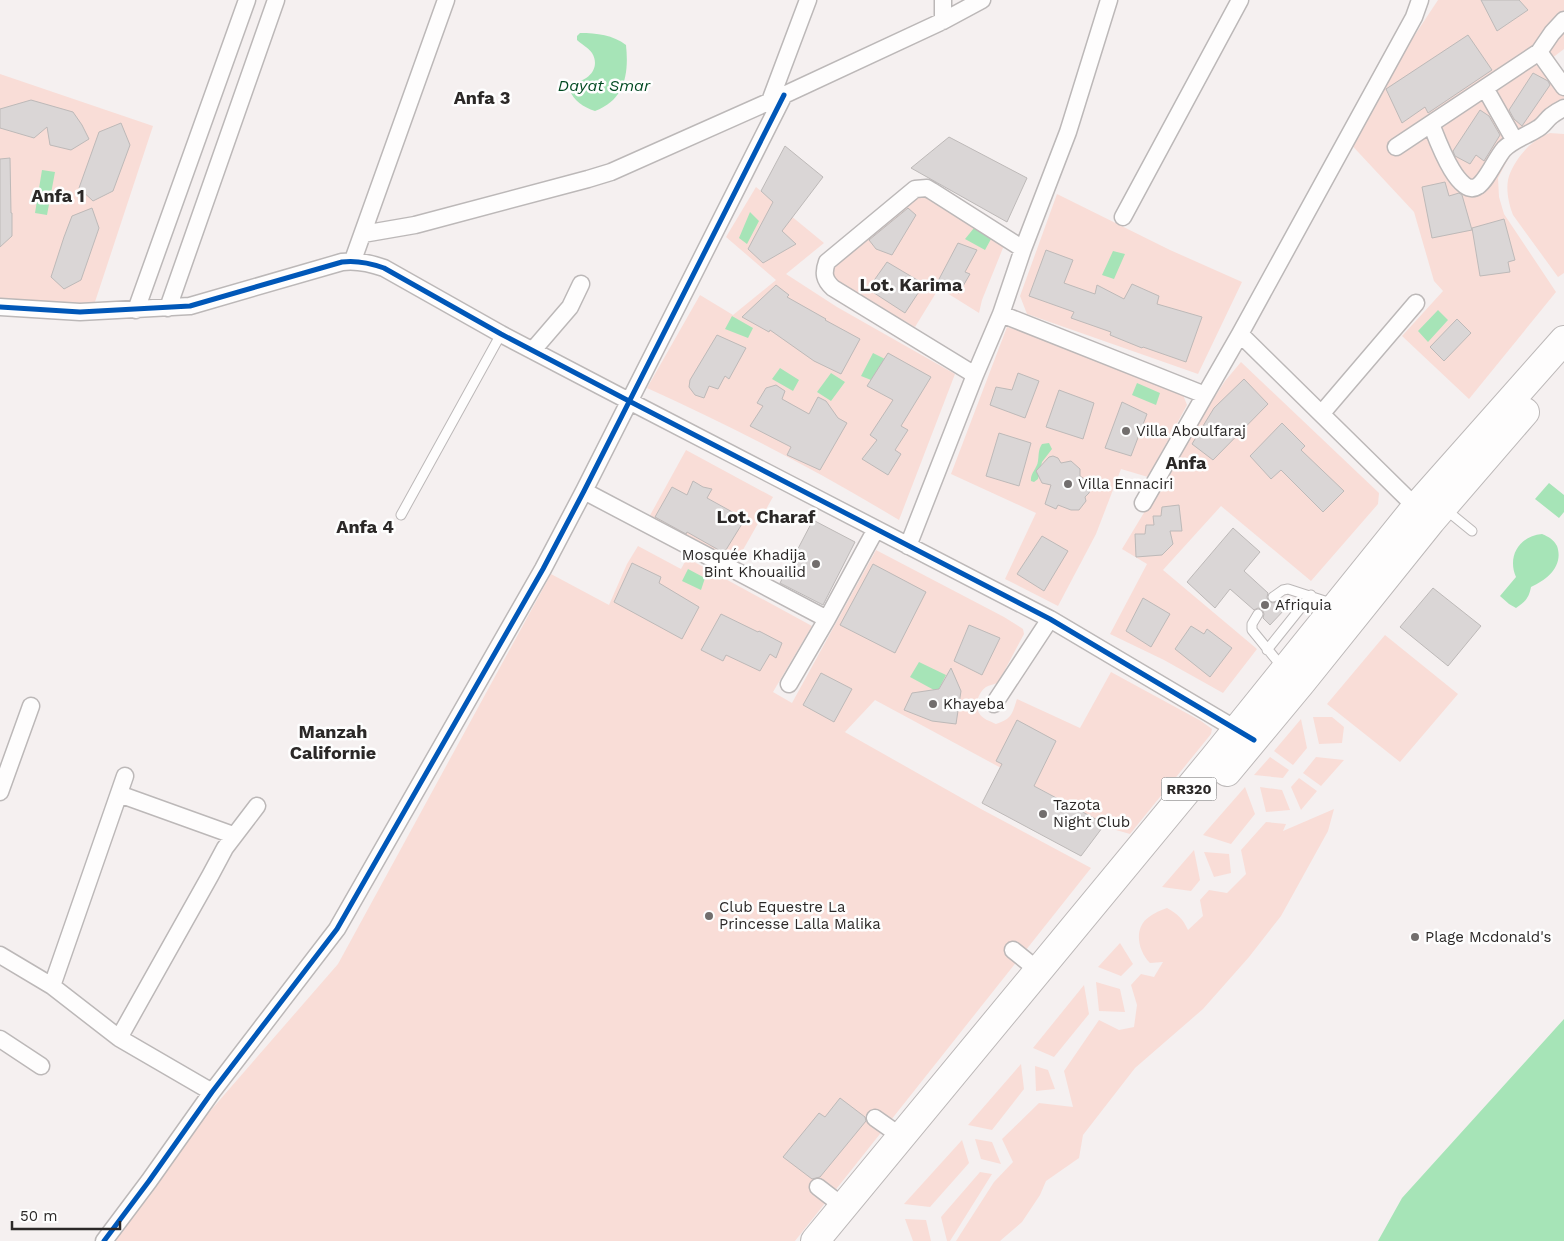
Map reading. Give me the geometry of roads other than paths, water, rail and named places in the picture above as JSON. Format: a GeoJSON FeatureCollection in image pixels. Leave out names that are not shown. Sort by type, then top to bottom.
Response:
{"type":"FeatureCollection","features":[{"type":"Feature","properties":{"kind":"highway","name":"RR320"},"geometry":{"type":"LineString","coordinates":[[839,1241],[1074,944],[1346,611],[1430,512],[1564,340]]}},
{"type":"Feature","properties":{"kind":"highway","name":"RR320"},"geometry":{"type":"LineString","coordinates":[[1430,512],[1564,367]]}},
{"type":"Feature","properties":{"kind":"highway","name":"RR320"},"geometry":{"type":"LineString","coordinates":[[815,1241],[1039,971],[1074,944]]}},
{"type":"Feature","properties":{"kind":"street"},"geometry":{"type":"LineString","coordinates":[[136,310],[247,0]]}},
{"type":"Feature","properties":{"kind":"street"},"geometry":{"type":"LineString","coordinates":[[168,308],[276,0]]}},
{"type":"Feature","properties":{"kind":"street"},"geometry":{"type":"LineString","coordinates":[[353,260],[446,0]]}},
{"type":"Feature","properties":{"kind":"street"},"geometry":{"type":"LineString","coordinates":[[104,1241],[212,1092],[337,929],[540,575],[584,491],[777,98],[808,0]]}},
{"type":"Feature","properties":{"kind":"street"},"geometry":{"type":"LineString","coordinates":[[943,0],[943,21]]}},
{"type":"Feature","properties":{"kind":"street"},"geometry":{"type":"LineString","coordinates":[[363,234],[415,225],[588,179],[631,163],[943,21],[982,0]]}},
{"type":"Feature","properties":{"kind":"street"},"geometry":{"type":"LineString","coordinates":[[908,546],[1001,314],[1023,248],[1068,132],[1109,0]]}},
{"type":"Feature","properties":{"kind":"street"},"geometry":{"type":"LineString","coordinates":[[1123,217],[1240,0]]}},
{"type":"Feature","properties":{"kind":"street"},"geometry":{"type":"LineString","coordinates":[[1143,503],[1240,334],[1414,16],[1420,0]]}},
{"type":"Feature","properties":{"kind":"street"},"geometry":{"type":"LineString","coordinates":[[1396,147],[1539,52],[1564,20]]}},
{"type":"Feature","properties":{"kind":"street"},"geometry":{"type":"LineString","coordinates":[[1539,52],[1564,87]]}},
{"type":"Feature","properties":{"kind":"street"},"geometry":{"type":"LineString","coordinates":[[1485,88],[1515,141]]}},
{"type":"Feature","properties":{"kind":"street"},"geometry":{"type":"LineString","coordinates":[[1431,124],[1450,168],[1460,181],[1471,188],[1478,186],[1499,155],[1508,146],[1538,129],[1550,116],[1564,108]]}},
{"type":"Feature","properties":{"kind":"street"},"geometry":{"type":"LineString","coordinates":[[975,375],[833,288],[827,283],[824,269],[827,262],[914,188],[932,190],[1023,248]]}},
{"type":"Feature","properties":{"kind":"street"},"geometry":{"type":"LineString","coordinates":[[0,307],[80,312],[168,308],[200,304],[353,260],[373,264],[384,268],[501,334],[628,401],[1050,619],[1245,735]]}},
{"type":"Feature","properties":{"kind":"street"},"geometry":{"type":"LineString","coordinates":[[533,350],[570,306],[581,284]]}},
{"type":"Feature","properties":{"kind":"street"},"geometry":{"type":"LineString","coordinates":[[1322,413],[1416,303]]}},
{"type":"Feature","properties":{"kind":"street"},"geometry":{"type":"LineString","coordinates":[[1001,314],[1205,395]]}},
{"type":"Feature","properties":{"kind":"street"},"geometry":{"type":"LineString","coordinates":[[1240,334],[1322,413],[1430,512]]}},
{"type":"Feature","properties":{"kind":"street"},"geometry":{"type":"LineString","coordinates":[[584,491],[827,619]]}},
{"type":"Feature","properties":{"kind":"street"},"geometry":{"type":"LineString","coordinates":[[789,684],[876,529]]}},
{"type":"Feature","properties":{"kind":"street"},"geometry":{"type":"LineString","coordinates":[[994,704],[1050,619]]}},
{"type":"Feature","properties":{"kind":"street"},"geometry":{"type":"LineString","coordinates":[[0,792],[31,706]]}},
{"type":"Feature","properties":{"kind":"street"},"geometry":{"type":"LineString","coordinates":[[52,986],[125,776]]}},
{"type":"Feature","properties":{"kind":"street"},"geometry":{"type":"LineString","coordinates":[[119,794],[233,835]]}},
{"type":"Feature","properties":{"kind":"street"},"geometry":{"type":"LineString","coordinates":[[119,1038],[225,848],[233,835],[257,806]]}},
{"type":"Feature","properties":{"kind":"street"},"geometry":{"type":"LineString","coordinates":[[1013,950],[1039,971]]}},
{"type":"Feature","properties":{"kind":"street"},"geometry":{"type":"LineString","coordinates":[[0,955],[52,986],[119,1038],[212,1092]]}},
{"type":"Feature","properties":{"kind":"street"},"geometry":{"type":"LineString","coordinates":[[0,1039],[41,1066]]}},
{"type":"Feature","properties":{"kind":"street"},"geometry":{"type":"LineString","coordinates":[[875,1118],[902,1137]]}},
{"type":"Feature","properties":{"kind":"street"},"geometry":{"type":"LineString","coordinates":[[818,1188],[844,1207]]}},
{"type":"Feature","properties":{"kind":"lane"},"geometry":{"type":"LineString","coordinates":[[401,515],[501,334]]}},
{"type":"Feature","properties":{"kind":"lane"},"geometry":{"type":"LineString","coordinates":[[1430,512],[1472,531]]}},
{"type":"Feature","properties":{"kind":"lane"},"geometry":{"type":"LineString","coordinates":[[1273,597],[1285,589],[1311,595],[1346,611]]}},
{"type":"Feature","properties":{"kind":"lane"},"geometry":{"type":"LineString","coordinates":[[1267,650],[1311,595]]}},
{"type":"Feature","properties":{"kind":"lane"},"geometry":{"type":"LineString","coordinates":[[1258,614],[1252,624],[1252,630],[1267,650],[1293,677]]}},
{"type":"Feature","properties":{"kind":"water","name":"Dayat Smar"},"geometry":{"type":"Polygon","coordinates":[[[580,33],[604,35],[626,45],[627,66],[623,85],[613,100],[595,111],[579,103],[569,89],[574,82],[584,79],[592,73],[595,64],[591,51],[577,40],[577,36],[580,33]]]}},
{"type":"Feature","properties":{"kind":"water"},"geometry":{"type":"Polygon","coordinates":[[[42,170],[55,172],[47,215],[35,213],[42,170]]]}},
{"type":"Feature","properties":{"kind":"water"},"geometry":{"type":"Polygon","coordinates":[[[750,212],[759,221],[747,244],[739,238],[750,212]]]}},
{"type":"Feature","properties":{"kind":"water"},"geometry":{"type":"Polygon","coordinates":[[[974,228],[991,239],[985,250],[965,239],[974,228]]]}},
{"type":"Feature","properties":{"kind":"water"},"geometry":{"type":"Polygon","coordinates":[[[1113,251],[1125,254],[1114,279],[1102,275],[1113,251]]]}},
{"type":"Feature","properties":{"kind":"water"},"geometry":{"type":"Polygon","coordinates":[[[1438,310],[1448,320],[1428,342],[1418,331],[1438,310]]]}},
{"type":"Feature","properties":{"kind":"water"},"geometry":{"type":"Polygon","coordinates":[[[732,316],[753,328],[748,338],[725,329],[732,316]]]}},
{"type":"Feature","properties":{"kind":"water"},"geometry":{"type":"Polygon","coordinates":[[[873,353],[885,359],[871,380],[861,376],[873,353]]]}},
{"type":"Feature","properties":{"kind":"water"},"geometry":{"type":"Polygon","coordinates":[[[780,368],[799,380],[793,391],[772,379],[780,368]]]}},
{"type":"Feature","properties":{"kind":"water"},"geometry":{"type":"Polygon","coordinates":[[[831,373],[845,382],[831,401],[817,392],[831,373]]]}},
{"type":"Feature","properties":{"kind":"water"},"geometry":{"type":"Polygon","coordinates":[[[1137,383],[1160,393],[1156,405],[1132,395],[1137,383]]]}},
{"type":"Feature","properties":{"kind":"water"},"geometry":{"type":"Polygon","coordinates":[[[1049,443],[1052,449],[1042,462],[1038,479],[1034,482],[1031,481],[1037,464],[1039,450],[1042,444],[1049,443]]]}},
{"type":"Feature","properties":{"kind":"water"},"geometry":{"type":"Polygon","coordinates":[[[1549,483],[1564,495],[1564,512],[1559,518],[1535,499],[1549,483]]]}},
{"type":"Feature","properties":{"kind":"water"},"geometry":{"type":"Polygon","coordinates":[[[1542,534],[1551,539],[1557,546],[1559,553],[1556,566],[1548,576],[1531,587],[1526,599],[1516,608],[1500,596],[1516,577],[1513,562],[1514,555],[1521,543],[1542,534]]]}},
{"type":"Feature","properties":{"kind":"water"},"geometry":{"type":"Polygon","coordinates":[[[688,569],[705,578],[701,590],[682,581],[688,569]]]}},
{"type":"Feature","properties":{"kind":"water"},"geometry":{"type":"Polygon","coordinates":[[[919,662],[946,675],[939,689],[934,690],[910,677],[919,662]]]}},
{"type":"Feature","properties":{"kind":"water"},"geometry":{"type":"Polygon","coordinates":[[[1564,1019],[1564,1241],[1378,1241],[1402,1198],[1564,1019]]]}},
{"type":"Feature","properties":{"kind":"place","name":"Villa Aboulfaraj"},"geometry":{"type":"Point","coordinates":[1126,431]}},
{"type":"Feature","properties":{"kind":"place","name":"Villa Ennaciri"},"geometry":{"type":"Point","coordinates":[1068,484]}},
{"type":"Feature","properties":{"kind":"place","name":"Mosquée Khadija Bint Khouailid"},"geometry":{"type":"Point","coordinates":[816,564]}},
{"type":"Feature","properties":{"kind":"place","name":"Afriquia"},"geometry":{"type":"Point","coordinates":[1265,605]}},
{"type":"Feature","properties":{"kind":"place","name":"Khayeba"},"geometry":{"type":"Point","coordinates":[933,704]}},
{"type":"Feature","properties":{"kind":"place","name":"Tazota Night Club"},"geometry":{"type":"Point","coordinates":[1043,814]}},
{"type":"Feature","properties":{"kind":"place","name":"Club Equestre La Princesse Lalla Malika"},"geometry":{"type":"Point","coordinates":[709,916]}},
{"type":"Feature","properties":{"kind":"place","name":"Plage Mcdonald's"},"geometry":{"type":"Point","coordinates":[1415,937]}},
{"type":"Feature","properties":{"kind":"district","name":"Anfa 3"},"geometry":{"type":"Point","coordinates":[482,98]}},
{"type":"Feature","properties":{"kind":"district","name":"Anfa 1"},"geometry":{"type":"Point","coordinates":[58,196]}},
{"type":"Feature","properties":{"kind":"district","name":"Lot. Karima"},"geometry":{"type":"Point","coordinates":[911,285]}},
{"type":"Feature","properties":{"kind":"district","name":"Anfa"},"geometry":{"type":"Point","coordinates":[1186,463]}},
{"type":"Feature","properties":{"kind":"district","name":"Lot. Charaf"},"geometry":{"type":"Point","coordinates":[766,517]}},
{"type":"Feature","properties":{"kind":"district","name":"Anfa 4"},"geometry":{"type":"Point","coordinates":[365,527]}},
{"type":"Feature","properties":{"kind":"district","name":"Manzah Californie"},"geometry":{"type":"Point","coordinates":[333,742]}}]}
